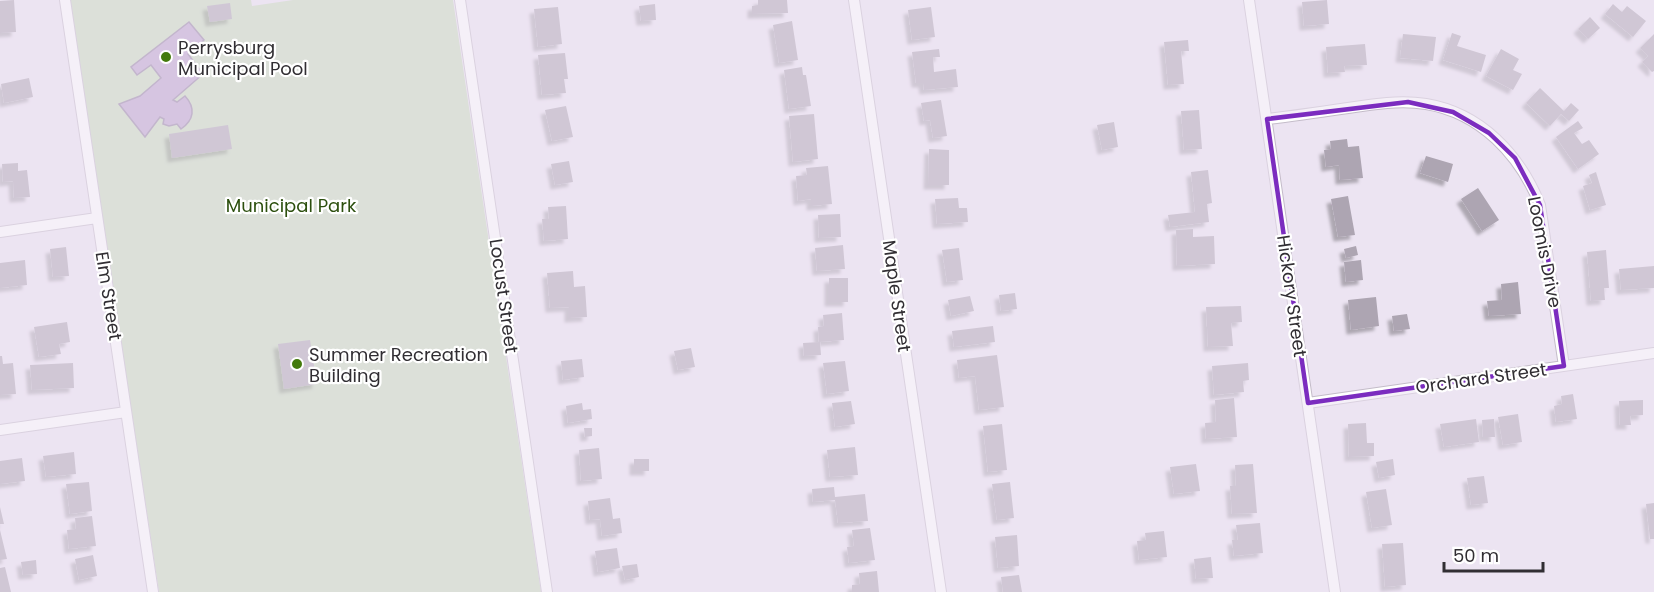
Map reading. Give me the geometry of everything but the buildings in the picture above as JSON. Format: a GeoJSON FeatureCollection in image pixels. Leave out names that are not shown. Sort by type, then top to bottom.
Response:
{"type":"FeatureCollection","features":[{"type":"Feature","properties":{"kind":"street","name":"Elm Street"},"geometry":{"type":"LineString","coordinates":[[65,0],[153,592]]}},
{"type":"Feature","properties":{"kind":"street","name":"Locust Street"},"geometry":{"type":"LineString","coordinates":[[460,0],[547,592]]}},
{"type":"Feature","properties":{"kind":"street","name":"Maple Street"},"geometry":{"type":"LineString","coordinates":[[854,0],[941,592]]}},
{"type":"Feature","properties":{"kind":"street","name":"Hickory Street"},"geometry":{"type":"LineString","coordinates":[[1249,0],[1335,592]]}},
{"type":"Feature","properties":{"kind":"street","name":"Loomis Drive"},"geometry":{"type":"LineString","coordinates":[[1267,119],[1408,102],[1426,104],[1453,112],[1489,133],[1515,158],[1532,186],[1540,205],[1564,366]]}},
{"type":"Feature","properties":{"kind":"street"},"geometry":{"type":"LineString","coordinates":[[0,232],[97,218]]}},
{"type":"Feature","properties":{"kind":"street","name":"Orchard Street"},"geometry":{"type":"LineString","coordinates":[[1308,403],[1654,353]]}},
{"type":"Feature","properties":{"kind":"street"},"geometry":{"type":"LineString","coordinates":[[0,430],[126,412]]}},
{"type":"Feature","properties":{"kind":"highlighted area"},"geometry":{"type":"Polygon","coordinates":[[[1408,102],[1453,112],[1489,133],[1515,158],[1540,205],[1564,366],[1308,403],[1267,119],[1408,102]]]}},
{"type":"Feature","properties":{"kind":"green space","name":"Municipal Park"},"geometry":{"type":"Polygon","coordinates":[[[68,0],[251,0],[252,6],[293,0],[453,0],[541,592],[159,592],[68,0]]]}},
{"type":"Feature","properties":{"kind":"shaded area"},"geometry":{"type":"Polygon","coordinates":[[[189,22],[204,40],[188,54],[203,74],[173,100],[177,102],[185,96],[189,100],[192,109],[191,118],[181,129],[177,124],[169,126],[163,124],[164,119],[160,117],[145,137],[119,104],[140,96],[161,78],[151,65],[137,75],[131,67],[189,22]]]}},
{"type":"Feature","properties":{"kind":"place","name":"Perrysburg Municipal Pool"},"geometry":{"type":"Point","coordinates":[166,57]}},
{"type":"Feature","properties":{"kind":"place","name":"Summer Recreation Building"},"geometry":{"type":"Point","coordinates":[297,364]}}]}
